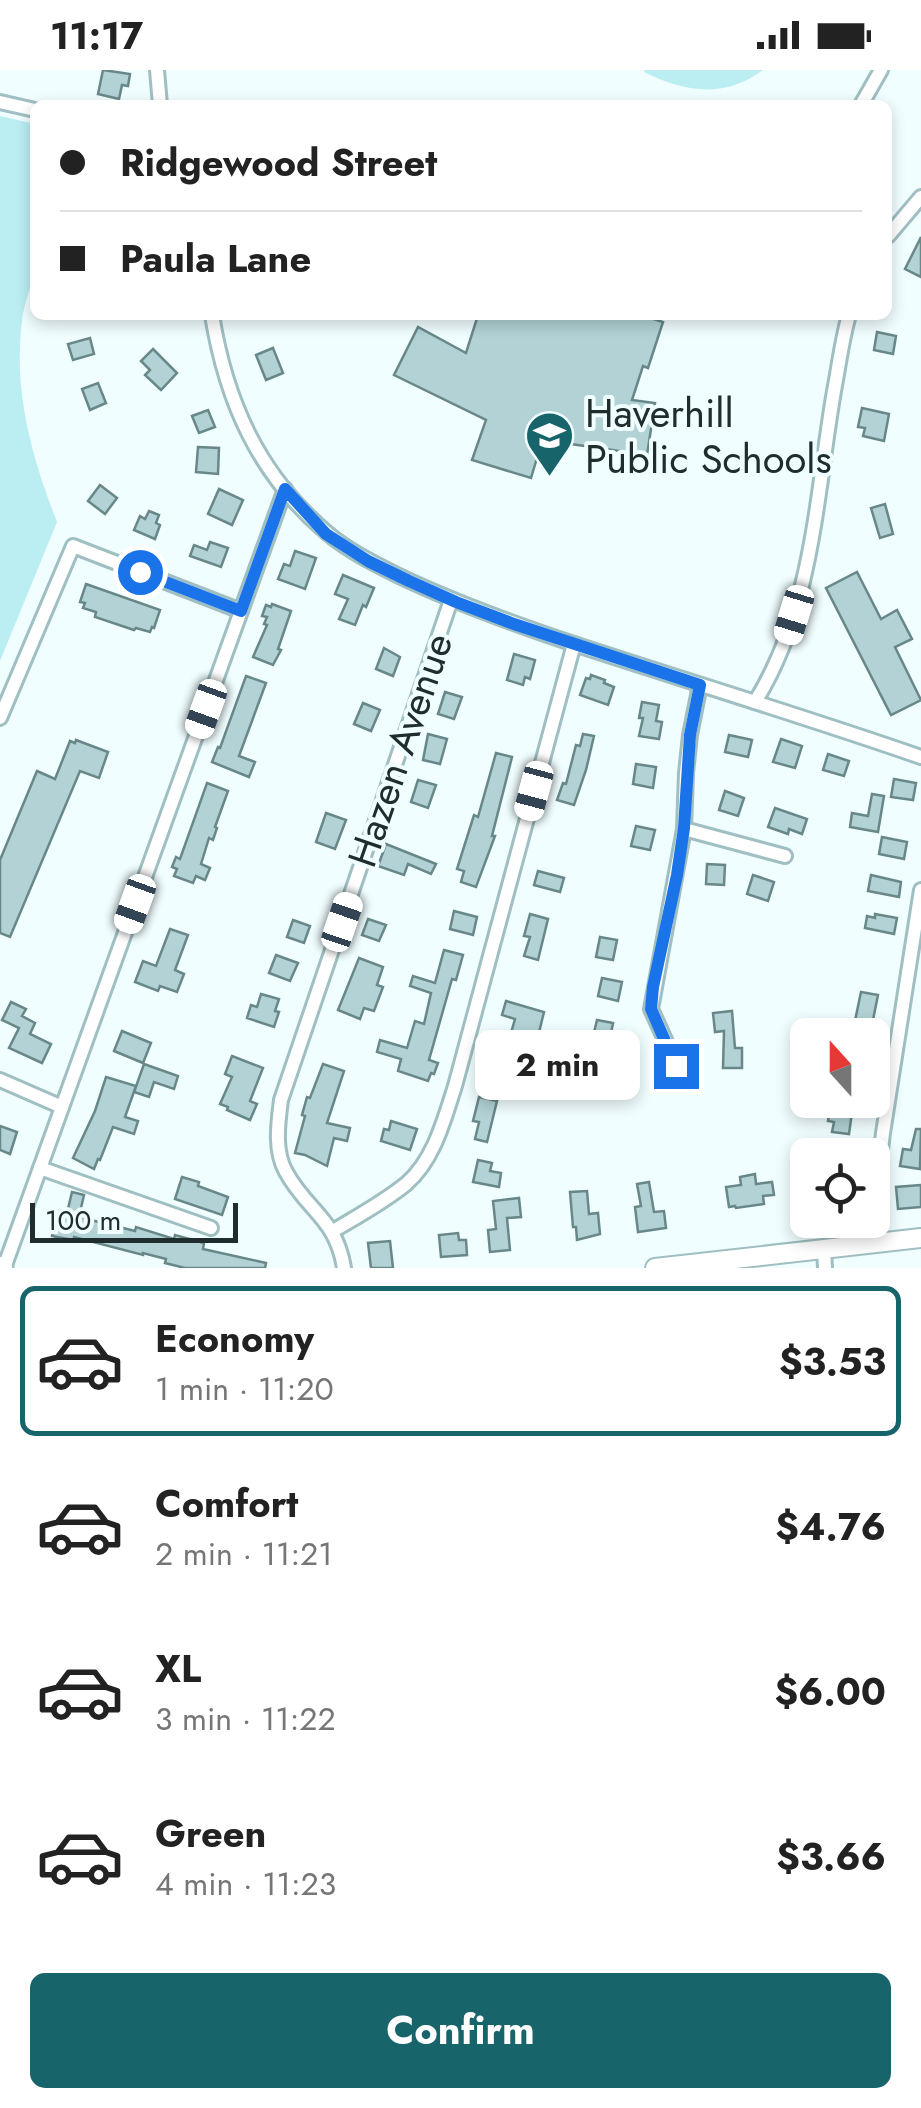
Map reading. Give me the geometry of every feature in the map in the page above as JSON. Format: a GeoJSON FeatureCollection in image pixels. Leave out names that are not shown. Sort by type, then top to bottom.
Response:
{"type":"FeatureCollection","features":[{"type":"Feature","properties":{"kind":"main road"},"geometry":{"type":"LineString","coordinates":[[655,1268],[921,1238]]}},
{"type":"Feature","properties":{"kind":"street"},"geometry":{"type":"LineString","coordinates":[[157,70],[160,100]]}},
{"type":"Feature","properties":{"kind":"street"},"geometry":{"type":"LineString","coordinates":[[864,100],[881,70]]}},
{"type":"Feature","properties":{"kind":"street"},"geometry":{"type":"LineString","coordinates":[[0,102],[30,109]]}},
{"type":"Feature","properties":{"kind":"street"},"geometry":{"type":"LineString","coordinates":[[892,231],[921,197]]}},
{"type":"Feature","properties":{"kind":"street"},"geometry":{"type":"LineString","coordinates":[[213,320],[234,404],[259,453],[326,534],[368,561],[451,600],[574,644],[921,757]]}},
{"type":"Feature","properties":{"kind":"street"},"geometry":{"type":"LineString","coordinates":[[755,702],[784,646],[809,556],[848,320]]}},
{"type":"Feature","properties":{"kind":"street"},"geometry":{"type":"LineString","coordinates":[[2,1268],[285,489]]}},
{"type":"Feature","properties":{"kind":"street"},"geometry":{"type":"LineString","coordinates":[[0,718],[73,546],[241,611]]}},
{"type":"Feature","properties":{"kind":"street","name":"Hazen Avenue"},"geometry":{"type":"LineString","coordinates":[[334,1232],[284,1170],[278,1147],[281,1100],[451,600]]}},
{"type":"Feature","properties":{"kind":"street"},"geometry":{"type":"LineString","coordinates":[[344,1268],[334,1232],[409,1182],[429,1155],[441,1128],[574,644]]}},
{"type":"Feature","properties":{"kind":"street"},"geometry":{"type":"LineString","coordinates":[[676,1066],[651,1009],[684,828],[690,735],[700,685]]}},
{"type":"Feature","properties":{"kind":"street"},"geometry":{"type":"LineString","coordinates":[[684,828],[785,856]]}},
{"type":"Feature","properties":{"kind":"street"},"geometry":{"type":"LineString","coordinates":[[870,1244],[921,890]]}},
{"type":"Feature","properties":{"kind":"street"},"geometry":{"type":"LineString","coordinates":[[0,1080],[62,1107]]}},
{"type":"Feature","properties":{"kind":"street"},"geometry":{"type":"LineString","coordinates":[[40,1168],[210,1228]]}},
{"type":"Feature","properties":{"kind":"street"},"geometry":{"type":"LineString","coordinates":[[824,1248],[826,1268]]}},
{"type":"Feature","properties":{"kind":"shaded area"},"geometry":{"type":"Polygon","coordinates":[[[645,70],[763,70],[734,85],[704,89],[674,84],[645,70]]]}},
{"type":"Feature","properties":{"kind":"shaded area"},"geometry":{"type":"Polygon","coordinates":[[[0,116],[30,123],[30,288],[22,321],[20,373],[33,449],[57,522],[0,661],[0,116]]]}},
{"type":"Feature","properties":{"kind":"building"},"geometry":{"type":"Polygon","coordinates":[[[103,70],[130,74],[128,86],[122,85],[119,99],[98,94],[103,70]]]}},
{"type":"Feature","properties":{"kind":"building"},"geometry":{"type":"Polygon","coordinates":[[[921,237],[921,277],[905,269],[921,237]]]}},
{"type":"Feature","properties":{"kind":"building"},"geometry":{"type":"Polygon","coordinates":[[[476,320],[663,322],[648,368],[643,366],[632,400],[655,403],[647,455],[543,438],[531,478],[472,460],[486,420],[394,375],[418,327],[466,353],[476,320]]]}},
{"type":"Feature","properties":{"kind":"building"},"geometry":{"type":"Polygon","coordinates":[[[877,332],[896,336],[893,354],[874,350],[877,332]]]}},
{"type":"Feature","properties":{"kind":"building"},"geometry":{"type":"Polygon","coordinates":[[[90,338],[94,354],[73,360],[68,344],[90,338]]]}},
{"type":"Feature","properties":{"kind":"building"},"geometry":{"type":"Polygon","coordinates":[[[273,348],[283,373],[266,380],[256,355],[273,348]]]}},
{"type":"Feature","properties":{"kind":"building"},"geometry":{"type":"Polygon","coordinates":[[[153,349],[177,373],[161,390],[145,375],[150,370],[141,361],[153,349]]]}},
{"type":"Feature","properties":{"kind":"building"},"geometry":{"type":"Polygon","coordinates":[[[98,383],[106,403],[90,410],[82,389],[98,383]]]}},
{"type":"Feature","properties":{"kind":"building"},"geometry":{"type":"Polygon","coordinates":[[[862,408],[889,414],[884,441],[863,436],[865,428],[858,427],[862,408]]]}},
{"type":"Feature","properties":{"kind":"building"},"geometry":{"type":"Polygon","coordinates":[[[208,410],[215,427],[199,433],[192,416],[208,410]]]}},
{"type":"Feature","properties":{"kind":"building"},"geometry":{"type":"Polygon","coordinates":[[[198,447],[219,448],[218,474],[196,472],[198,447]]]}},
{"type":"Feature","properties":{"kind":"building"},"geometry":{"type":"Polygon","coordinates":[[[100,485],[117,498],[105,514],[88,501],[100,485]]]}},
{"type":"Feature","properties":{"kind":"building"},"geometry":{"type":"Polygon","coordinates":[[[219,489],[243,500],[232,525],[208,514],[219,489]]]}},
{"type":"Feature","properties":{"kind":"building"},"geometry":{"type":"Polygon","coordinates":[[[885,504],[893,534],[880,538],[871,508],[885,504]]]}},
{"type":"Feature","properties":{"kind":"building"},"geometry":{"type":"Polygon","coordinates":[[[149,511],[159,515],[155,539],[134,530],[140,516],[145,519],[149,511]]]}},
{"type":"Feature","properties":{"kind":"building"},"geometry":{"type":"Polygon","coordinates":[[[210,542],[228,548],[221,567],[190,556],[194,545],[207,550],[210,542]]]}},
{"type":"Feature","properties":{"kind":"building"},"geometry":{"type":"Polygon","coordinates":[[[295,551],[316,558],[305,589],[278,579],[284,564],[290,566],[295,551]]]}},
{"type":"Feature","properties":{"kind":"building"},"geometry":{"type":"Polygon","coordinates":[[[857,572],[881,619],[897,610],[912,639],[895,647],[921,700],[891,715],[826,588],[857,572]]]}},
{"type":"Feature","properties":{"kind":"building"},"geometry":{"type":"Polygon","coordinates":[[[343,575],[374,588],[355,625],[339,619],[348,599],[335,594],[343,575]]]}},
{"type":"Feature","properties":{"kind":"building"},"geometry":{"type":"Polygon","coordinates":[[[86,584],[160,610],[154,628],[150,632],[134,630],[95,617],[96,612],[83,608],[85,603],[80,602],[86,584]]]}},
{"type":"Feature","properties":{"kind":"building"},"geometry":{"type":"Polygon","coordinates":[[[266,605],[291,611],[273,665],[253,657],[267,625],[267,617],[262,616],[266,605]]]}},
{"type":"Feature","properties":{"kind":"building"},"geometry":{"type":"Polygon","coordinates":[[[384,648],[400,657],[393,676],[376,669],[384,648]]]}},
{"type":"Feature","properties":{"kind":"building"},"geometry":{"type":"Polygon","coordinates":[[[514,654],[535,660],[530,679],[525,677],[523,685],[507,680],[514,654]]]}},
{"type":"Feature","properties":{"kind":"building"},"geometry":{"type":"Polygon","coordinates":[[[591,675],[614,687],[608,705],[580,695],[591,675]]]}},
{"type":"Feature","properties":{"kind":"building"},"geometry":{"type":"Polygon","coordinates":[[[246,676],[266,683],[239,756],[255,762],[249,777],[212,762],[246,676]]]}},
{"type":"Feature","properties":{"kind":"building"},"geometry":{"type":"Polygon","coordinates":[[[445,692],[462,697],[454,719],[438,714],[445,692]]]}},
{"type":"Feature","properties":{"kind":"building"},"geometry":{"type":"Polygon","coordinates":[[[642,702],[659,705],[659,739],[639,736],[642,702]]]}},
{"type":"Feature","properties":{"kind":"building"},"geometry":{"type":"Polygon","coordinates":[[[363,703],[380,710],[371,731],[354,724],[363,703]]]}},
{"type":"Feature","properties":{"kind":"building"},"geometry":{"type":"Polygon","coordinates":[[[428,734],[447,739],[440,764],[423,760],[428,734]]]}},
{"type":"Feature","properties":{"kind":"building"},"geometry":{"type":"Polygon","coordinates":[[[583,734],[594,736],[574,805],[557,800],[583,734]]]}},
{"type":"Feature","properties":{"kind":"building"},"geometry":{"type":"Polygon","coordinates":[[[729,735],[752,740],[748,757],[725,752],[729,735]]]}},
{"type":"Feature","properties":{"kind":"building"},"geometry":{"type":"Polygon","coordinates":[[[781,739],[802,746],[795,768],[773,762],[781,739]]]}},
{"type":"Feature","properties":{"kind":"building"},"geometry":{"type":"Polygon","coordinates":[[[70,741],[108,752],[99,778],[80,771],[10,937],[0,933],[0,860],[37,771],[55,779],[70,741]]]}},
{"type":"Feature","properties":{"kind":"building"},"geometry":{"type":"Polygon","coordinates":[[[496,753],[512,757],[495,836],[476,887],[461,882],[464,871],[457,869],[474,815],[478,817],[496,753]]]}},
{"type":"Feature","properties":{"kind":"building"},"geometry":{"type":"Polygon","coordinates":[[[828,754],[849,761],[844,776],[823,770],[828,754]]]}},
{"type":"Feature","properties":{"kind":"building"},"geometry":{"type":"Polygon","coordinates":[[[636,764],[656,767],[653,788],[633,784],[636,764]]]}},
{"type":"Feature","properties":{"kind":"building"},"geometry":{"type":"Polygon","coordinates":[[[894,779],[916,783],[913,800],[891,797],[894,779]]]}},
{"type":"Feature","properties":{"kind":"building"},"geometry":{"type":"Polygon","coordinates":[[[418,780],[436,785],[428,808],[411,802],[418,780]]]}},
{"type":"Feature","properties":{"kind":"building"},"geometry":{"type":"Polygon","coordinates":[[[207,783],[228,791],[201,864],[210,868],[205,880],[196,876],[193,883],[174,876],[177,869],[172,867],[176,857],[180,859],[207,783]]]}},
{"type":"Feature","properties":{"kind":"building"},"geometry":{"type":"Polygon","coordinates":[[[725,791],[744,798],[738,816],[719,810],[725,791]]]}},
{"type":"Feature","properties":{"kind":"building"},"geometry":{"type":"Polygon","coordinates":[[[872,794],[884,796],[878,832],[850,827],[852,813],[868,816],[872,794]]]}},
{"type":"Feature","properties":{"kind":"building"},"geometry":{"type":"Polygon","coordinates":[[[775,808],[807,819],[802,834],[768,827],[775,808]]]}},
{"type":"Feature","properties":{"kind":"building"},"geometry":{"type":"Polygon","coordinates":[[[326,813],[346,820],[335,849],[316,842],[326,813]]]}},
{"type":"Feature","properties":{"kind":"building"},"geometry":{"type":"Polygon","coordinates":[[[636,826],[655,830],[650,850],[631,846],[636,826]]]}},
{"type":"Feature","properties":{"kind":"building"},"geometry":{"type":"Polygon","coordinates":[[[882,837],[907,842],[904,859],[879,854],[882,837]]]}},
{"type":"Feature","properties":{"kind":"building"},"geometry":{"type":"Polygon","coordinates":[[[386,844],[436,864],[431,874],[408,864],[404,875],[378,866],[386,844]]]}},
{"type":"Feature","properties":{"kind":"building"},"geometry":{"type":"Polygon","coordinates":[[[707,864],[725,865],[724,885],[706,884],[707,864]]]}},
{"type":"Feature","properties":{"kind":"building"},"geometry":{"type":"Polygon","coordinates":[[[538,871],[564,878],[560,892],[534,885],[538,871]]]}},
{"type":"Feature","properties":{"kind":"building"},"geometry":{"type":"Polygon","coordinates":[[[753,875],[774,882],[768,901],[747,894],[753,875]]]}},
{"type":"Feature","properties":{"kind":"building"},"geometry":{"type":"Polygon","coordinates":[[[871,875],[901,882],[899,897],[868,891],[871,875]]]}},
{"type":"Feature","properties":{"kind":"building"},"geometry":{"type":"Polygon","coordinates":[[[454,911],[477,917],[473,935],[450,929],[454,911]]]}},
{"type":"Feature","properties":{"kind":"building"},"geometry":{"type":"Polygon","coordinates":[[[530,914],[548,919],[538,960],[524,956],[530,937],[524,936],[530,914]]]}},
{"type":"Feature","properties":{"kind":"building"},"geometry":{"type":"Polygon","coordinates":[[[875,914],[897,918],[894,934],[865,928],[867,916],[875,918],[875,914]]]}},
{"type":"Feature","properties":{"kind":"building"},"geometry":{"type":"Polygon","coordinates":[[[368,919],[386,925],[379,941],[362,935],[368,919]]]}},
{"type":"Feature","properties":{"kind":"building"},"geometry":{"type":"Polygon","coordinates":[[[293,920],[310,926],[304,943],[287,937],[293,920]]]}},
{"type":"Feature","properties":{"kind":"building"},"geometry":{"type":"Polygon","coordinates":[[[170,929],[188,935],[175,970],[184,974],[177,992],[160,986],[158,991],[135,982],[143,961],[156,966],[170,929]]]}},
{"type":"Feature","properties":{"kind":"building"},"geometry":{"type":"Polygon","coordinates":[[[600,937],[617,940],[613,960],[596,957],[600,937]]]}},
{"type":"Feature","properties":{"kind":"building"},"geometry":{"type":"Polygon","coordinates":[[[444,950],[463,955],[456,980],[452,979],[429,1060],[438,1063],[428,1081],[398,1071],[401,1059],[377,1052],[380,1040],[407,1048],[415,1021],[424,1024],[431,993],[410,986],[413,976],[435,983],[444,950]]]}},
{"type":"Feature","properties":{"kind":"building"},"geometry":{"type":"Polygon","coordinates":[[[276,955],[298,963],[290,981],[269,973],[276,955]]]}},
{"type":"Feature","properties":{"kind":"building"},"geometry":{"type":"Polygon","coordinates":[[[359,958],[383,967],[377,985],[383,987],[374,1011],[364,1008],[360,1019],[338,1010],[359,958]]]}},
{"type":"Feature","properties":{"kind":"building"},"geometry":{"type":"Polygon","coordinates":[[[602,978],[622,982],[618,1001],[598,996],[602,978]]]}},
{"type":"Feature","properties":{"kind":"building"},"geometry":{"type":"Polygon","coordinates":[[[861,992],[878,995],[873,1018],[856,1018],[861,992]]]}},
{"type":"Feature","properties":{"kind":"building"},"geometry":{"type":"Polygon","coordinates":[[[261,994],[279,999],[274,1027],[247,1018],[251,1005],[257,1007],[261,994]]]}},
{"type":"Feature","properties":{"kind":"building"},"geometry":{"type":"Polygon","coordinates":[[[506,1001],[544,1012],[533,1057],[518,1054],[522,1036],[511,1033],[515,1019],[502,1015],[506,1001]]]}},
{"type":"Feature","properties":{"kind":"building"},"geometry":{"type":"Polygon","coordinates":[[[11,1002],[26,1009],[22,1016],[35,1023],[30,1034],[51,1044],[42,1063],[9,1048],[19,1028],[2,1020],[11,1002]]]}},
{"type":"Feature","properties":{"kind":"building"},"geometry":{"type":"Polygon","coordinates":[[[732,1011],[735,1048],[742,1048],[742,1068],[723,1068],[724,1031],[715,1032],[713,1013],[732,1011]]]}},
{"type":"Feature","properties":{"kind":"building"},"geometry":{"type":"Polygon","coordinates":[[[597,1020],[613,1023],[609,1044],[592,1041],[597,1020]]]}},
{"type":"Feature","properties":{"kind":"building"},"geometry":{"type":"Polygon","coordinates":[[[122,1031],[151,1043],[143,1063],[114,1051],[122,1031]]]}},
{"type":"Feature","properties":{"kind":"building"},"geometry":{"type":"Polygon","coordinates":[[[497,1052],[516,1057],[504,1080],[485,1073],[488,1061],[495,1062],[497,1052]]]}},
{"type":"Feature","properties":{"kind":"building"},"geometry":{"type":"Polygon","coordinates":[[[232,1056],[263,1068],[250,1101],[257,1104],[250,1120],[220,1104],[232,1077],[225,1074],[232,1056]]]}},
{"type":"Feature","properties":{"kind":"building"},"geometry":{"type":"Polygon","coordinates":[[[144,1064],[178,1076],[174,1089],[154,1082],[149,1097],[134,1092],[144,1064]]]}},
{"type":"Feature","properties":{"kind":"building"},"geometry":{"type":"Polygon","coordinates":[[[323,1064],[344,1071],[327,1123],[350,1128],[347,1141],[334,1138],[327,1166],[295,1153],[307,1097],[310,1098],[323,1064]]]}},
{"type":"Feature","properties":{"kind":"building"},"geometry":{"type":"Polygon","coordinates":[[[106,1077],[136,1086],[125,1117],[138,1121],[134,1134],[113,1127],[94,1169],[73,1158],[106,1077]]]}},
{"type":"Feature","properties":{"kind":"building"},"geometry":{"type":"Polygon","coordinates":[[[479,1097],[497,1101],[487,1142],[475,1139],[479,1122],[473,1121],[479,1097]]]}},
{"type":"Feature","properties":{"kind":"building"},"geometry":{"type":"Polygon","coordinates":[[[851,1118],[849,1134],[832,1132],[834,1122],[828,1121],[851,1118]]]}},
{"type":"Feature","properties":{"kind":"building"},"geometry":{"type":"Polygon","coordinates":[[[391,1121],[417,1129],[410,1150],[381,1141],[391,1121]]]}},
{"type":"Feature","properties":{"kind":"building"},"geometry":{"type":"Polygon","coordinates":[[[0,1126],[17,1132],[10,1154],[0,1150],[0,1126]]]}},
{"type":"Feature","properties":{"kind":"building"},"geometry":{"type":"Polygon","coordinates":[[[916,1129],[921,1129],[920,1169],[900,1166],[903,1149],[911,1150],[916,1129]]]}},
{"type":"Feature","properties":{"kind":"building"},"geometry":{"type":"Polygon","coordinates":[[[478,1160],[492,1163],[490,1171],[501,1173],[499,1187],[473,1182],[478,1160]]]}},
{"type":"Feature","properties":{"kind":"building"},"geometry":{"type":"Polygon","coordinates":[[[755,1174],[756,1184],[772,1182],[774,1195],[763,1196],[764,1204],[729,1207],[726,1187],[741,1185],[740,1177],[755,1174]]]}},
{"type":"Feature","properties":{"kind":"building"},"geometry":{"type":"Polygon","coordinates":[[[182,1177],[228,1197],[222,1215],[175,1199],[182,1177]]]}},
{"type":"Feature","properties":{"kind":"building"},"geometry":{"type":"Polygon","coordinates":[[[649,1182],[654,1212],[664,1211],[666,1228],[638,1232],[635,1207],[641,1206],[637,1184],[649,1182]]]}},
{"type":"Feature","properties":{"kind":"building"},"geometry":{"type":"Polygon","coordinates":[[[921,1185],[921,1207],[898,1209],[896,1187],[921,1185]]]}},
{"type":"Feature","properties":{"kind":"building"},"geometry":{"type":"Polygon","coordinates":[[[587,1191],[589,1214],[598,1213],[600,1234],[577,1240],[570,1192],[587,1191]]]}},
{"type":"Feature","properties":{"kind":"building"},"geometry":{"type":"Polygon","coordinates":[[[72,1192],[84,1195],[79,1217],[135,1231],[136,1227],[174,1239],[175,1235],[204,1243],[203,1249],[266,1263],[265,1268],[185,1268],[143,1253],[74,1237],[73,1240],[52,1236],[58,1211],[67,1213],[72,1192]]]}},
{"type":"Feature","properties":{"kind":"building"},"geometry":{"type":"Polygon","coordinates":[[[519,1198],[521,1217],[507,1218],[510,1250],[490,1252],[488,1230],[496,1229],[493,1201],[519,1198]]]}},
{"type":"Feature","properties":{"kind":"building"},"geometry":{"type":"Polygon","coordinates":[[[458,1233],[459,1240],[466,1240],[467,1255],[441,1257],[439,1235],[458,1233]]]}},
{"type":"Feature","properties":{"kind":"building"},"geometry":{"type":"Polygon","coordinates":[[[390,1241],[393,1268],[371,1268],[368,1243],[390,1241]]]}},
{"type":"Feature","properties":{"kind":"place","name":"Haverhill Public Schools"},"geometry":{"type":"Point","coordinates":[550,478]}},
{"type":"Feature","properties":{"kind":"route"},"geometry":{"type":"LineString","coordinates":[[140,572],[241,611],[285,489],[326,534],[409,581],[514,624],[700,685],[690,735],[677,875],[651,1009],[676,1066]]}}]}
